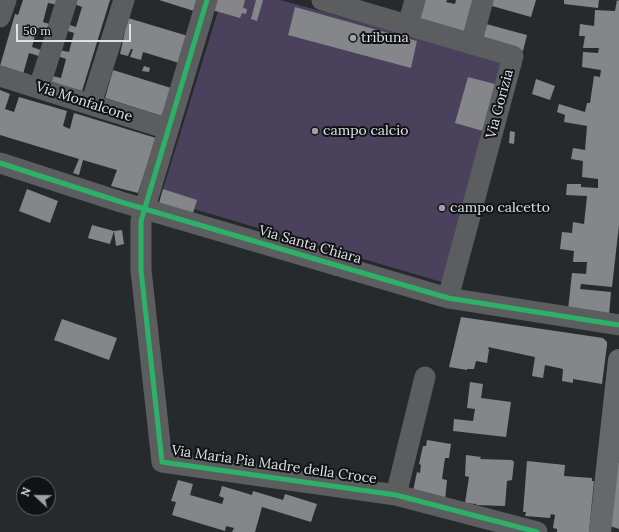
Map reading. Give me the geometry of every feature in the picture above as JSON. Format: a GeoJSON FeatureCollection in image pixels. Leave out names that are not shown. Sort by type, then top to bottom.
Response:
{"type":"FeatureCollection","features":[{"type":"Feature","properties":{"kind":"main road"},"geometry":{"type":"LineString","coordinates":[[600,532],[614,450],[619,360]]}},
{"type":"Feature","properties":{"kind":"street"},"geometry":{"type":"LineString","coordinates":[[0,17],[6,0]]}},
{"type":"Feature","properties":{"kind":"street"},"geometry":{"type":"LineString","coordinates":[[39,88],[67,0]]}},
{"type":"Feature","properties":{"kind":"street"},"geometry":{"type":"LineString","coordinates":[[91,104],[124,0]]}},
{"type":"Feature","properties":{"kind":"street"},"geometry":{"type":"LineString","coordinates":[[144,208],[207,0]]}},
{"type":"Feature","properties":{"kind":"street","name":"Via Gorizia"},"geometry":{"type":"LineString","coordinates":[[322,0],[513,56],[448,298]]}},
{"type":"Feature","properties":{"kind":"street"},"geometry":{"type":"LineString","coordinates":[[408,25],[416,0]]}},
{"type":"Feature","properties":{"kind":"street"},"geometry":{"type":"LineString","coordinates":[[471,44],[483,0]]}},
{"type":"Feature","properties":{"kind":"street","name":"Via Monfalcone"},"geometry":{"type":"LineString","coordinates":[[0,76],[168,129]]}},
{"type":"Feature","properties":{"kind":"street","name":"Via Santa Chiara"},"geometry":{"type":"LineString","coordinates":[[0,163],[144,208],[448,298],[619,325]]}},
{"type":"Feature","properties":{"kind":"street","name":"Via Maria Pia Madre della Croce"},"geometry":{"type":"LineString","coordinates":[[144,208],[140,221],[141,270],[162,462],[396,495],[537,532]]}},
{"type":"Feature","properties":{"kind":"street"},"geometry":{"type":"LineString","coordinates":[[396,495],[425,377]]}},
{"type":"Feature","properties":{"kind":"shaded area","name":"campo calcio"},"geometry":{"type":"Polygon","coordinates":[[[244,0],[280,0],[504,61],[445,283],[160,199],[218,11],[244,0]],[[295,8],[288,34],[411,67],[417,41],[295,8]]]}},
{"type":"Feature","properties":{"kind":"building"},"geometry":{"type":"Polygon","coordinates":[[[23,0],[59,0],[58,5],[48,3],[43,22],[53,25],[51,31],[37,28],[32,47],[44,51],[42,57],[29,53],[23,74],[0,66],[15,14],[18,15],[23,0]]]}},
{"type":"Feature","properties":{"kind":"building"},"geometry":{"type":"Polygon","coordinates":[[[75,0],[110,0],[82,91],[50,82],[52,76],[61,78],[66,59],[58,56],[59,50],[69,52],[74,33],[65,30],[67,24],[76,27],[82,7],[74,4],[75,0]]]}},
{"type":"Feature","properties":{"kind":"building"},"geometry":{"type":"Polygon","coordinates":[[[159,0],[198,0],[194,11],[159,0]]]}},
{"type":"Feature","properties":{"kind":"building"},"geometry":{"type":"Polygon","coordinates":[[[215,0],[245,0],[243,8],[247,9],[246,14],[242,13],[240,18],[212,10],[215,0]]]}},
{"type":"Feature","properties":{"kind":"building"},"geometry":{"type":"Polygon","coordinates":[[[256,0],[263,0],[257,21],[251,19],[256,0]]]}},
{"type":"Feature","properties":{"kind":"building"},"geometry":{"type":"Polygon","coordinates":[[[425,0],[447,0],[446,2],[455,4],[456,0],[474,0],[465,34],[419,22],[425,0]]]}},
{"type":"Feature","properties":{"kind":"building"},"geometry":{"type":"Polygon","coordinates":[[[493,0],[536,0],[531,17],[492,6],[493,0]]]}},
{"type":"Feature","properties":{"kind":"building"},"geometry":{"type":"Polygon","coordinates":[[[564,0],[599,0],[598,8],[564,4],[564,0]]]}},
{"type":"Feature","properties":{"kind":"building"},"geometry":{"type":"Polygon","coordinates":[[[617,0],[619,1],[619,225],[612,287],[581,284],[580,289],[611,292],[609,315],[568,310],[572,273],[586,274],[587,262],[573,262],[574,251],[560,249],[562,232],[572,233],[573,222],[584,224],[587,196],[566,195],[567,184],[581,184],[581,187],[598,188],[598,179],[582,177],[583,161],[571,159],[573,148],[585,150],[587,126],[564,122],[565,115],[557,112],[559,104],[585,112],[587,103],[590,103],[594,76],[600,77],[601,70],[582,67],[583,52],[598,53],[599,48],[583,48],[585,36],[579,36],[580,24],[594,26],[595,10],[615,11],[617,0]]]}},
{"type":"Feature","properties":{"kind":"building","name":"tribuna"},"geometry":{"type":"Polygon","coordinates":[[[295,7],[417,41],[411,68],[288,35],[295,7]]]}},
{"type":"Feature","properties":{"kind":"building"},"geometry":{"type":"Polygon","coordinates":[[[128,18],[188,36],[179,63],[143,52],[141,60],[130,57],[133,49],[131,49],[128,56],[120,54],[128,18]]]}},
{"type":"Feature","properties":{"kind":"building"},"geometry":{"type":"Polygon","coordinates":[[[486,24],[527,35],[523,51],[482,39],[486,24]]]}},
{"type":"Feature","properties":{"kind":"building"},"geometry":{"type":"Polygon","coordinates":[[[144,66],[150,68],[149,72],[142,71],[144,66]]]}},
{"type":"Feature","properties":{"kind":"building"},"geometry":{"type":"Polygon","coordinates":[[[113,70],[171,88],[162,116],[105,98],[113,70]]]}},
{"type":"Feature","properties":{"kind":"building"},"geometry":{"type":"Polygon","coordinates":[[[468,77],[495,84],[483,131],[455,123],[468,77]]]}},
{"type":"Feature","properties":{"kind":"building"},"geometry":{"type":"Polygon","coordinates":[[[536,79],[555,86],[550,100],[532,94],[536,79]]]}},
{"type":"Feature","properties":{"kind":"building"},"geometry":{"type":"Polygon","coordinates":[[[0,90],[10,94],[5,109],[14,112],[19,97],[67,111],[63,126],[70,129],[74,113],[156,138],[138,193],[111,186],[117,170],[83,160],[79,175],[73,173],[79,159],[0,135],[0,90]]]}},
{"type":"Feature","properties":{"kind":"building"},"geometry":{"type":"Polygon","coordinates":[[[510,131],[515,132],[514,144],[509,143],[510,131]]]}},
{"type":"Feature","properties":{"kind":"building"},"geometry":{"type":"Polygon","coordinates":[[[27,189],[58,201],[50,223],[19,211],[27,189]]]}},
{"type":"Feature","properties":{"kind":"building"},"geometry":{"type":"Polygon","coordinates":[[[163,189],[197,200],[193,213],[159,203],[163,189]]]}},
{"type":"Feature","properties":{"kind":"building"},"geometry":{"type":"Polygon","coordinates":[[[92,225],[114,231],[110,244],[88,238],[92,225]]]}},
{"type":"Feature","properties":{"kind":"building"},"geometry":{"type":"Polygon","coordinates":[[[122,230],[124,244],[116,246],[114,231],[122,230]]]}},
{"type":"Feature","properties":{"kind":"building"},"geometry":{"type":"Polygon","coordinates":[[[461,317],[603,338],[607,342],[607,345],[602,384],[573,379],[573,383],[562,381],[563,369],[545,365],[543,378],[532,376],[535,357],[488,347],[487,363],[476,361],[474,369],[467,370],[449,367],[461,317]]]}},
{"type":"Feature","properties":{"kind":"building"},"geometry":{"type":"Polygon","coordinates":[[[62,319],[117,338],[109,360],[54,340],[62,319]]]}},
{"type":"Feature","properties":{"kind":"building"},"geometry":{"type":"Polygon","coordinates":[[[470,382],[483,384],[481,398],[511,402],[506,437],[453,431],[454,419],[473,421],[475,409],[467,408],[470,382]]]}},
{"type":"Feature","properties":{"kind":"building"},"geometry":{"type":"Polygon","coordinates":[[[427,440],[451,444],[449,458],[445,458],[442,479],[447,480],[445,501],[413,491],[417,472],[420,473],[421,465],[419,464],[423,446],[426,446],[427,440]]]}},
{"type":"Feature","properties":{"kind":"building"},"geometry":{"type":"Polygon","coordinates":[[[466,455],[481,457],[480,459],[512,460],[514,462],[512,480],[507,481],[505,506],[465,503],[469,477],[465,476],[466,455]]]}},
{"type":"Feature","properties":{"kind":"building"},"geometry":{"type":"Polygon","coordinates":[[[527,461],[565,465],[564,476],[592,478],[592,481],[594,481],[589,532],[557,532],[557,529],[553,528],[555,515],[551,514],[550,518],[525,516],[526,512],[523,512],[527,461]]]}},
{"type":"Feature","properties":{"kind":"building"},"geometry":{"type":"Polygon","coordinates":[[[619,462],[619,529],[610,526],[619,462]]]}},
{"type":"Feature","properties":{"kind":"building"},"geometry":{"type":"Polygon","coordinates":[[[178,480],[193,484],[190,495],[222,504],[224,498],[219,496],[222,486],[252,495],[253,491],[283,500],[285,494],[317,504],[311,522],[262,507],[255,532],[232,532],[234,528],[226,526],[225,531],[172,515],[176,502],[171,501],[178,480]]]}},
{"type":"Feature","properties":{"kind":"cycle path"},"geometry":{"type":"LineString","coordinates":[[207,0],[141,221],[141,270],[162,462],[396,495],[537,532]]}},
{"type":"Feature","properties":{"kind":"cycle path"},"geometry":{"type":"LineString","coordinates":[[0,163],[121,202],[448,298],[619,325]]}},
{"type":"Feature","properties":{"kind":"place","name":"tribuna"},"geometry":{"type":"Point","coordinates":[353,38]}},
{"type":"Feature","properties":{"kind":"place","name":"campo calcio"},"geometry":{"type":"Point","coordinates":[315,131]}},
{"type":"Feature","properties":{"kind":"place","name":"campo calcetto"},"geometry":{"type":"Point","coordinates":[442,208]}}]}
